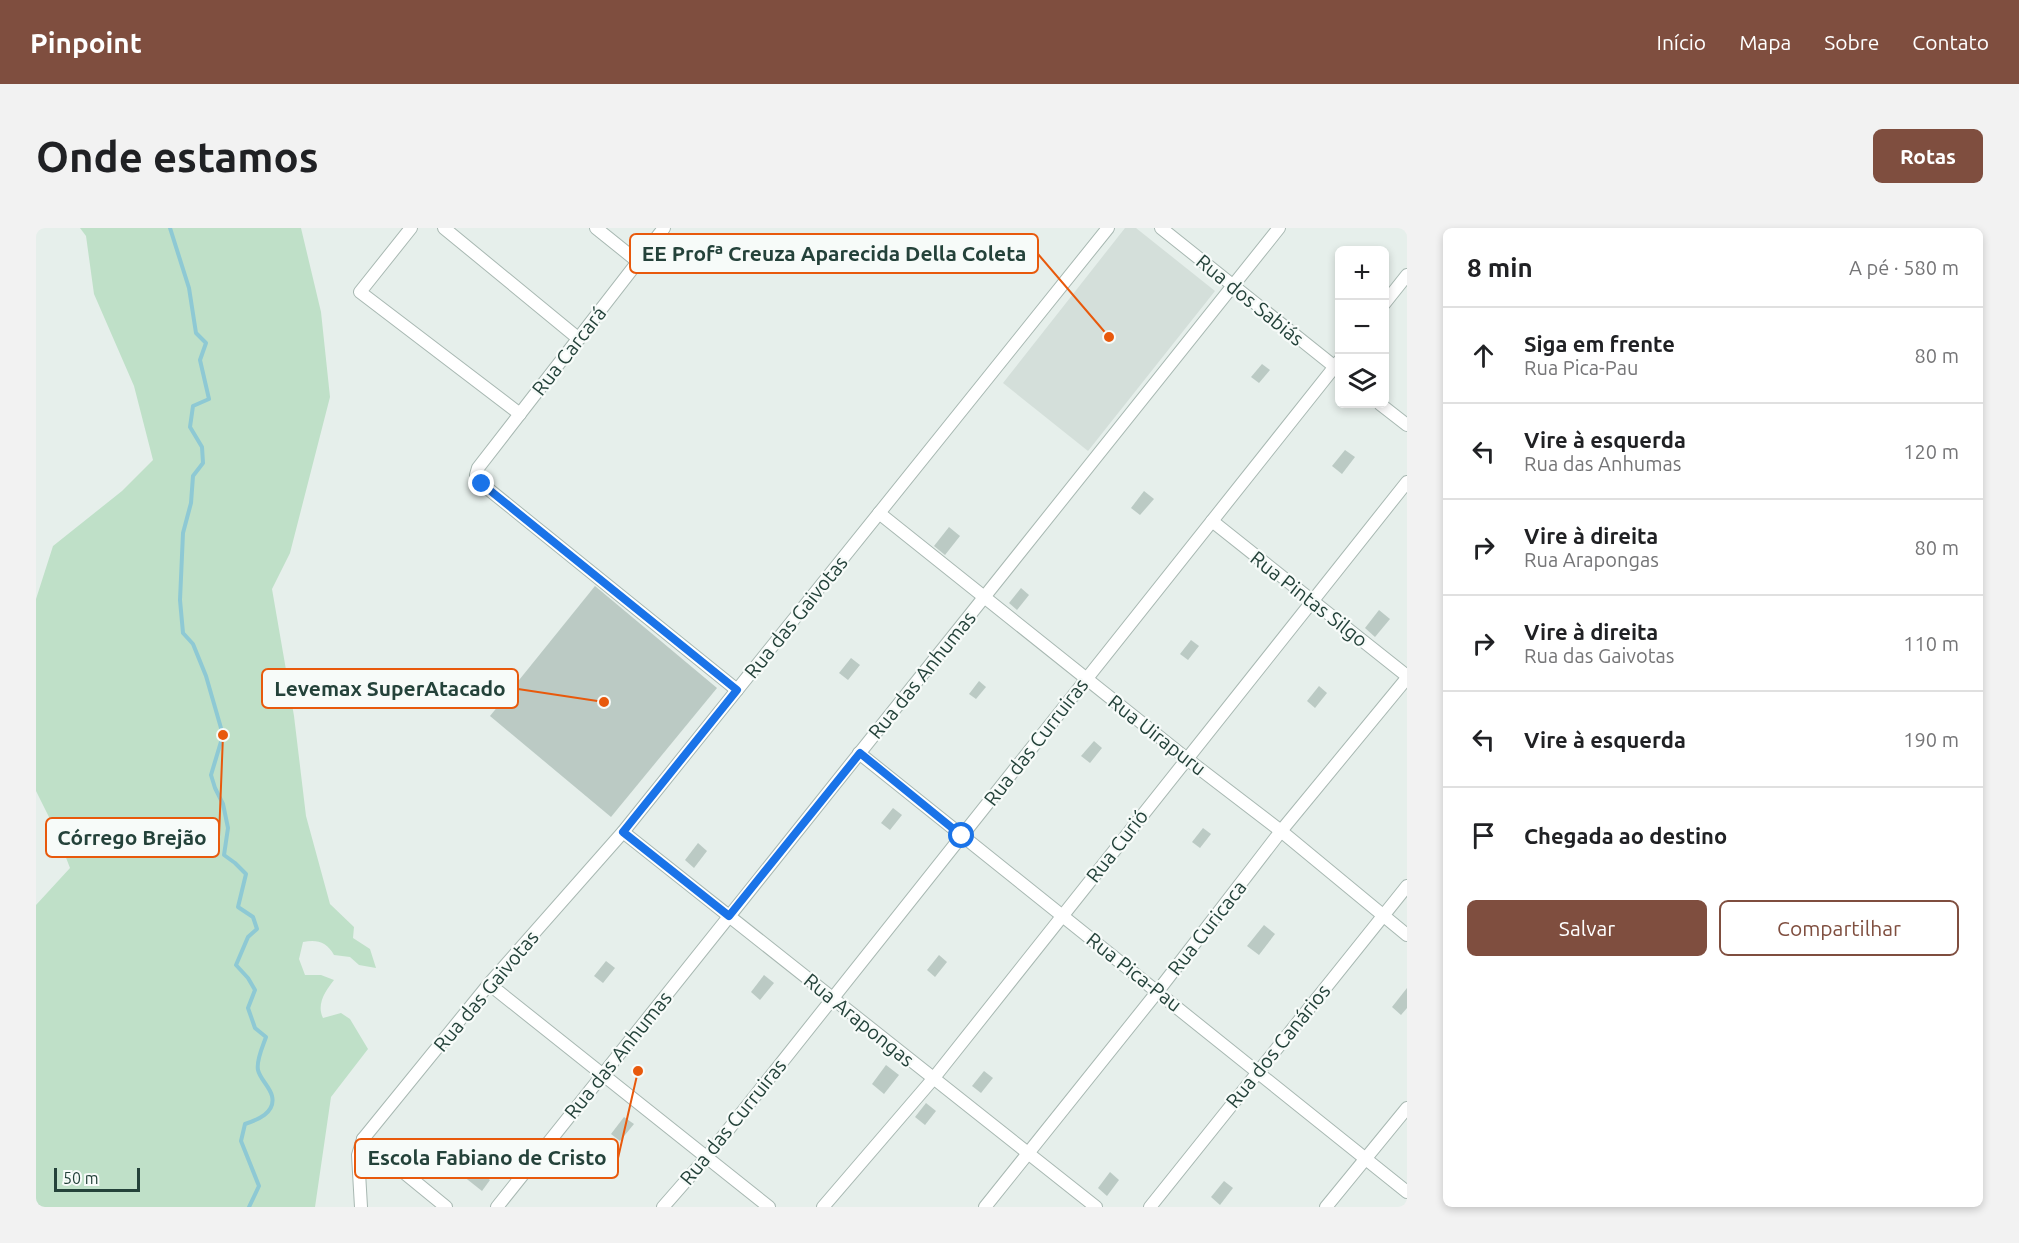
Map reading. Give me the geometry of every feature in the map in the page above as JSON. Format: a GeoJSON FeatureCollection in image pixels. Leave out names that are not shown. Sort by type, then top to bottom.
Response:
{"type":"FeatureCollection","features":[{"type":"Feature","properties":{"kind":"street"},"geometry":{"type":"LineString","coordinates":[[411,228],[360,292],[520,414]]}},
{"type":"Feature","properties":{"kind":"street"},"geometry":{"type":"LineString","coordinates":[[444,228],[579,339]]}},
{"type":"Feature","properties":{"kind":"street"},"geometry":{"type":"LineString","coordinates":[[596,228],[638,261]]}},
{"type":"Feature","properties":{"kind":"street","name":"Rua Carcará"},"geometry":{"type":"LineString","coordinates":[[664,228],[478,468],[476,475],[482,484],[737,690]]}},
{"type":"Feature","properties":{"kind":"street","name":"Rua das Gaivotas"},"geometry":{"type":"LineString","coordinates":[[363,1139],[489,984],[623,832],[1108,228]]}},
{"type":"Feature","properties":{"kind":"street","name":"Rua dos Sabiás"},"geometry":{"type":"LineString","coordinates":[[1161,228],[1335,364]]}},
{"type":"Feature","properties":{"kind":"street","name":"Rua das Anhumas"},"geometry":{"type":"LineString","coordinates":[[497,1207],[1279,228]]}},
{"type":"Feature","properties":{"kind":"street"},"geometry":{"type":"LineString","coordinates":[[1387,300],[1407,275]]}},
{"type":"Feature","properties":{"kind":"street","name":"Rua das Curruiras"},"geometry":{"type":"LineString","coordinates":[[663,1207],[705,1158],[1335,370]]}},
{"type":"Feature","properties":{"kind":"street"},"geometry":{"type":"LineString","coordinates":[[1385,408],[1407,425]]}},
{"type":"Feature","properties":{"kind":"street","name":"Rua Curió"},"geometry":{"type":"LineString","coordinates":[[823,1207],[933,1079],[1407,482]]}},
{"type":"Feature","properties":{"kind":"street","name":"Rua Uirapuru"},"geometry":{"type":"LineString","coordinates":[[879,513],[1186,759],[1281,831],[1407,935]]}},
{"type":"Feature","properties":{"kind":"street","name":"Rua Pintas Silgo"},"geometry":{"type":"LineString","coordinates":[[1212,521],[1407,677]]}},
{"type":"Feature","properties":{"kind":"street","name":"Rua Curicaca"},"geometry":{"type":"LineString","coordinates":[[985,1207],[1158,991],[1281,831],[1407,677]]}},
{"type":"Feature","properties":{"kind":"street","name":"Rua Pica-Pau"},"geometry":{"type":"LineString","coordinates":[[860,753],[1407,1192]]}},
{"type":"Feature","properties":{"kind":"street","name":"Rua Arapongas"},"geometry":{"type":"LineString","coordinates":[[623,832],[1096,1207]]}},
{"type":"Feature","properties":{"kind":"street","name":"Rua dos Canários"},"geometry":{"type":"LineString","coordinates":[[1150,1207],[1407,886]]}},
{"type":"Feature","properties":{"kind":"street"},"geometry":{"type":"LineString","coordinates":[[489,984],[768,1207]]}},
{"type":"Feature","properties":{"kind":"street"},"geometry":{"type":"LineString","coordinates":[[1326,1207],[1407,1108]]}},
{"type":"Feature","properties":{"kind":"street"},"geometry":{"type":"LineString","coordinates":[[361,1207],[358,1155],[363,1139],[446,1207]]}},
{"type":"Feature","properties":{"kind":"shaded area"},"geometry":{"type":"Polygon","coordinates":[[[1125,228],[1136,228],[1215,291],[1088,451],[1003,383],[1125,228]]]}},
{"type":"Feature","properties":{"kind":"green space"},"geometry":{"type":"Polygon","coordinates":[[[80,228],[301,228],[321,312],[330,397],[290,553],[272,589],[294,716],[306,816],[330,904],[354,927],[353,938],[370,949],[376,968],[359,965],[350,957],[334,955],[321,942],[303,942],[299,959],[305,975],[321,975],[334,980],[321,1002],[323,1018],[341,1013],[350,1019],[368,1049],[331,1097],[315,1207],[36,1207],[36,905],[70,868],[55,829],[36,791],[36,599],[53,546],[122,491],[153,460],[134,386],[94,294],[86,236],[80,228]]]}},
{"type":"Feature","properties":{"kind":"building"},"geometry":{"type":"Polygon","coordinates":[[[1262,364],[1270,370],[1259,383],[1251,377],[1262,364]]]}},
{"type":"Feature","properties":{"kind":"building"},"geometry":{"type":"Polygon","coordinates":[[[1345,450],[1355,457],[1342,474],[1332,466],[1345,450]]]}},
{"type":"Feature","properties":{"kind":"building"},"geometry":{"type":"Polygon","coordinates":[[[1144,491],[1154,499],[1140,515],[1131,508],[1144,491]]]}},
{"type":"Feature","properties":{"kind":"building"},"geometry":{"type":"Polygon","coordinates":[[[949,527],[960,536],[945,555],[934,546],[949,527]]]}},
{"type":"Feature","properties":{"kind":"building"},"geometry":{"type":"Polygon","coordinates":[[[595,586],[717,688],[611,817],[490,716],[595,586]]]}},
{"type":"Feature","properties":{"kind":"building"},"geometry":{"type":"Polygon","coordinates":[[[1021,588],[1029,595],[1017,610],[1009,603],[1021,588]]]}},
{"type":"Feature","properties":{"kind":"building"},"geometry":{"type":"Polygon","coordinates":[[[1379,610],[1390,619],[1375,637],[1365,628],[1379,610]]]}},
{"type":"Feature","properties":{"kind":"building"},"geometry":{"type":"Polygon","coordinates":[[[1191,640],[1199,646],[1188,660],[1180,654],[1191,640]]]}},
{"type":"Feature","properties":{"kind":"building"},"geometry":{"type":"Polygon","coordinates":[[[851,658],[860,665],[848,680],[839,673],[851,658]]]}},
{"type":"Feature","properties":{"kind":"building"},"geometry":{"type":"Polygon","coordinates":[[[979,681],[986,687],[976,699],[969,694],[979,681]]]}},
{"type":"Feature","properties":{"kind":"building"},"geometry":{"type":"Polygon","coordinates":[[[1319,686],[1327,693],[1315,708],[1307,701],[1319,686]]]}},
{"type":"Feature","properties":{"kind":"building"},"geometry":{"type":"Polygon","coordinates":[[[1094,741],[1102,748],[1090,763],[1081,756],[1094,741]]]}},
{"type":"Feature","properties":{"kind":"building"},"geometry":{"type":"Polygon","coordinates":[[[893,808],[902,815],[890,830],[881,823],[893,808]]]}},
{"type":"Feature","properties":{"kind":"building"},"geometry":{"type":"Polygon","coordinates":[[[1203,828],[1211,834],[1200,848],[1192,842],[1203,828]]]}},
{"type":"Feature","properties":{"kind":"building"},"geometry":{"type":"Polygon","coordinates":[[[698,843],[707,851],[694,868],[685,860],[698,843]]]}},
{"type":"Feature","properties":{"kind":"building"},"geometry":{"type":"Polygon","coordinates":[[[1264,925],[1275,934],[1259,955],[1247,946],[1264,925]]]}},
{"type":"Feature","properties":{"kind":"building"},"geometry":{"type":"Polygon","coordinates":[[[939,955],[947,962],[935,977],[927,970],[939,955]]]}},
{"type":"Feature","properties":{"kind":"building"},"geometry":{"type":"Polygon","coordinates":[[[606,961],[615,968],[603,983],[594,976],[606,961]]]}},
{"type":"Feature","properties":{"kind":"building"},"geometry":{"type":"Polygon","coordinates":[[[764,975],[774,983],[760,1000],[751,992],[764,975]]]}},
{"type":"Feature","properties":{"kind":"building"},"geometry":{"type":"Polygon","coordinates":[[[1407,988],[1407,1008],[1401,1015],[1392,1007],[1407,988]]]}},
{"type":"Feature","properties":{"kind":"building"},"geometry":{"type":"Polygon","coordinates":[[[886,1065],[899,1075],[884,1094],[872,1084],[886,1065]]]}},
{"type":"Feature","properties":{"kind":"building"},"geometry":{"type":"Polygon","coordinates":[[[984,1071],[993,1078],[981,1093],[972,1086],[984,1071]]]}},
{"type":"Feature","properties":{"kind":"building"},"geometry":{"type":"Polygon","coordinates":[[[926,1103],[936,1111],[925,1125],[915,1117],[926,1103]]]}},
{"type":"Feature","properties":{"kind":"building"},"geometry":{"type":"Polygon","coordinates":[[[624,1117],[634,1124],[620,1141],[611,1134],[624,1117]]]}},
{"type":"Feature","properties":{"kind":"building"},"geometry":{"type":"Polygon","coordinates":[[[471,1165],[490,1180],[482,1191],[463,1176],[471,1165]]]}},
{"type":"Feature","properties":{"kind":"building"},"geometry":{"type":"Polygon","coordinates":[[[1110,1172],[1119,1180],[1107,1196],[1098,1188],[1110,1172]]]}},
{"type":"Feature","properties":{"kind":"building"},"geometry":{"type":"Polygon","coordinates":[[[1224,1181],[1233,1188],[1220,1205],[1211,1197],[1224,1181]]]}},
{"type":"Feature","properties":{"kind":"waterway"},"geometry":{"type":"LineString","coordinates":[[170,228],[189,288],[196,333],[206,343],[200,360],[209,399],[193,406],[190,427],[202,447],[203,463],[193,476],[191,503],[183,533],[180,600],[183,633],[193,644],[206,676],[223,735],[211,775],[223,804],[228,828],[224,855],[246,874],[238,907],[253,917],[257,929],[248,937],[236,965],[255,990],[248,1008],[255,1028],[266,1037],[259,1058],[258,1070],[272,1096],[271,1107],[268,1111],[245,1124],[241,1141],[259,1186],[249,1207]]}},
{"type":"Feature","properties":{"kind":"place","name":"EE Profª Creuza Aparecida Della Coleta"},"geometry":{"type":"Point","coordinates":[1109,337]}},
{"type":"Feature","properties":{"kind":"place","name":"Levemax SuperAtacado"},"geometry":{"type":"Point","coordinates":[604,702]}},
{"type":"Feature","properties":{"kind":"place","name":"Córrego Brejão"},"geometry":{"type":"Point","coordinates":[223,735]}},
{"type":"Feature","properties":{"kind":"place","name":"Escola Fabiano de Cristo"},"geometry":{"type":"Point","coordinates":[638,1071]}},
{"type":"Feature","properties":{"kind":"route"},"geometry":{"type":"LineString","coordinates":[[482,484],[737,690],[623,832],[729,916],[860,753],[962,836]]}}]}
